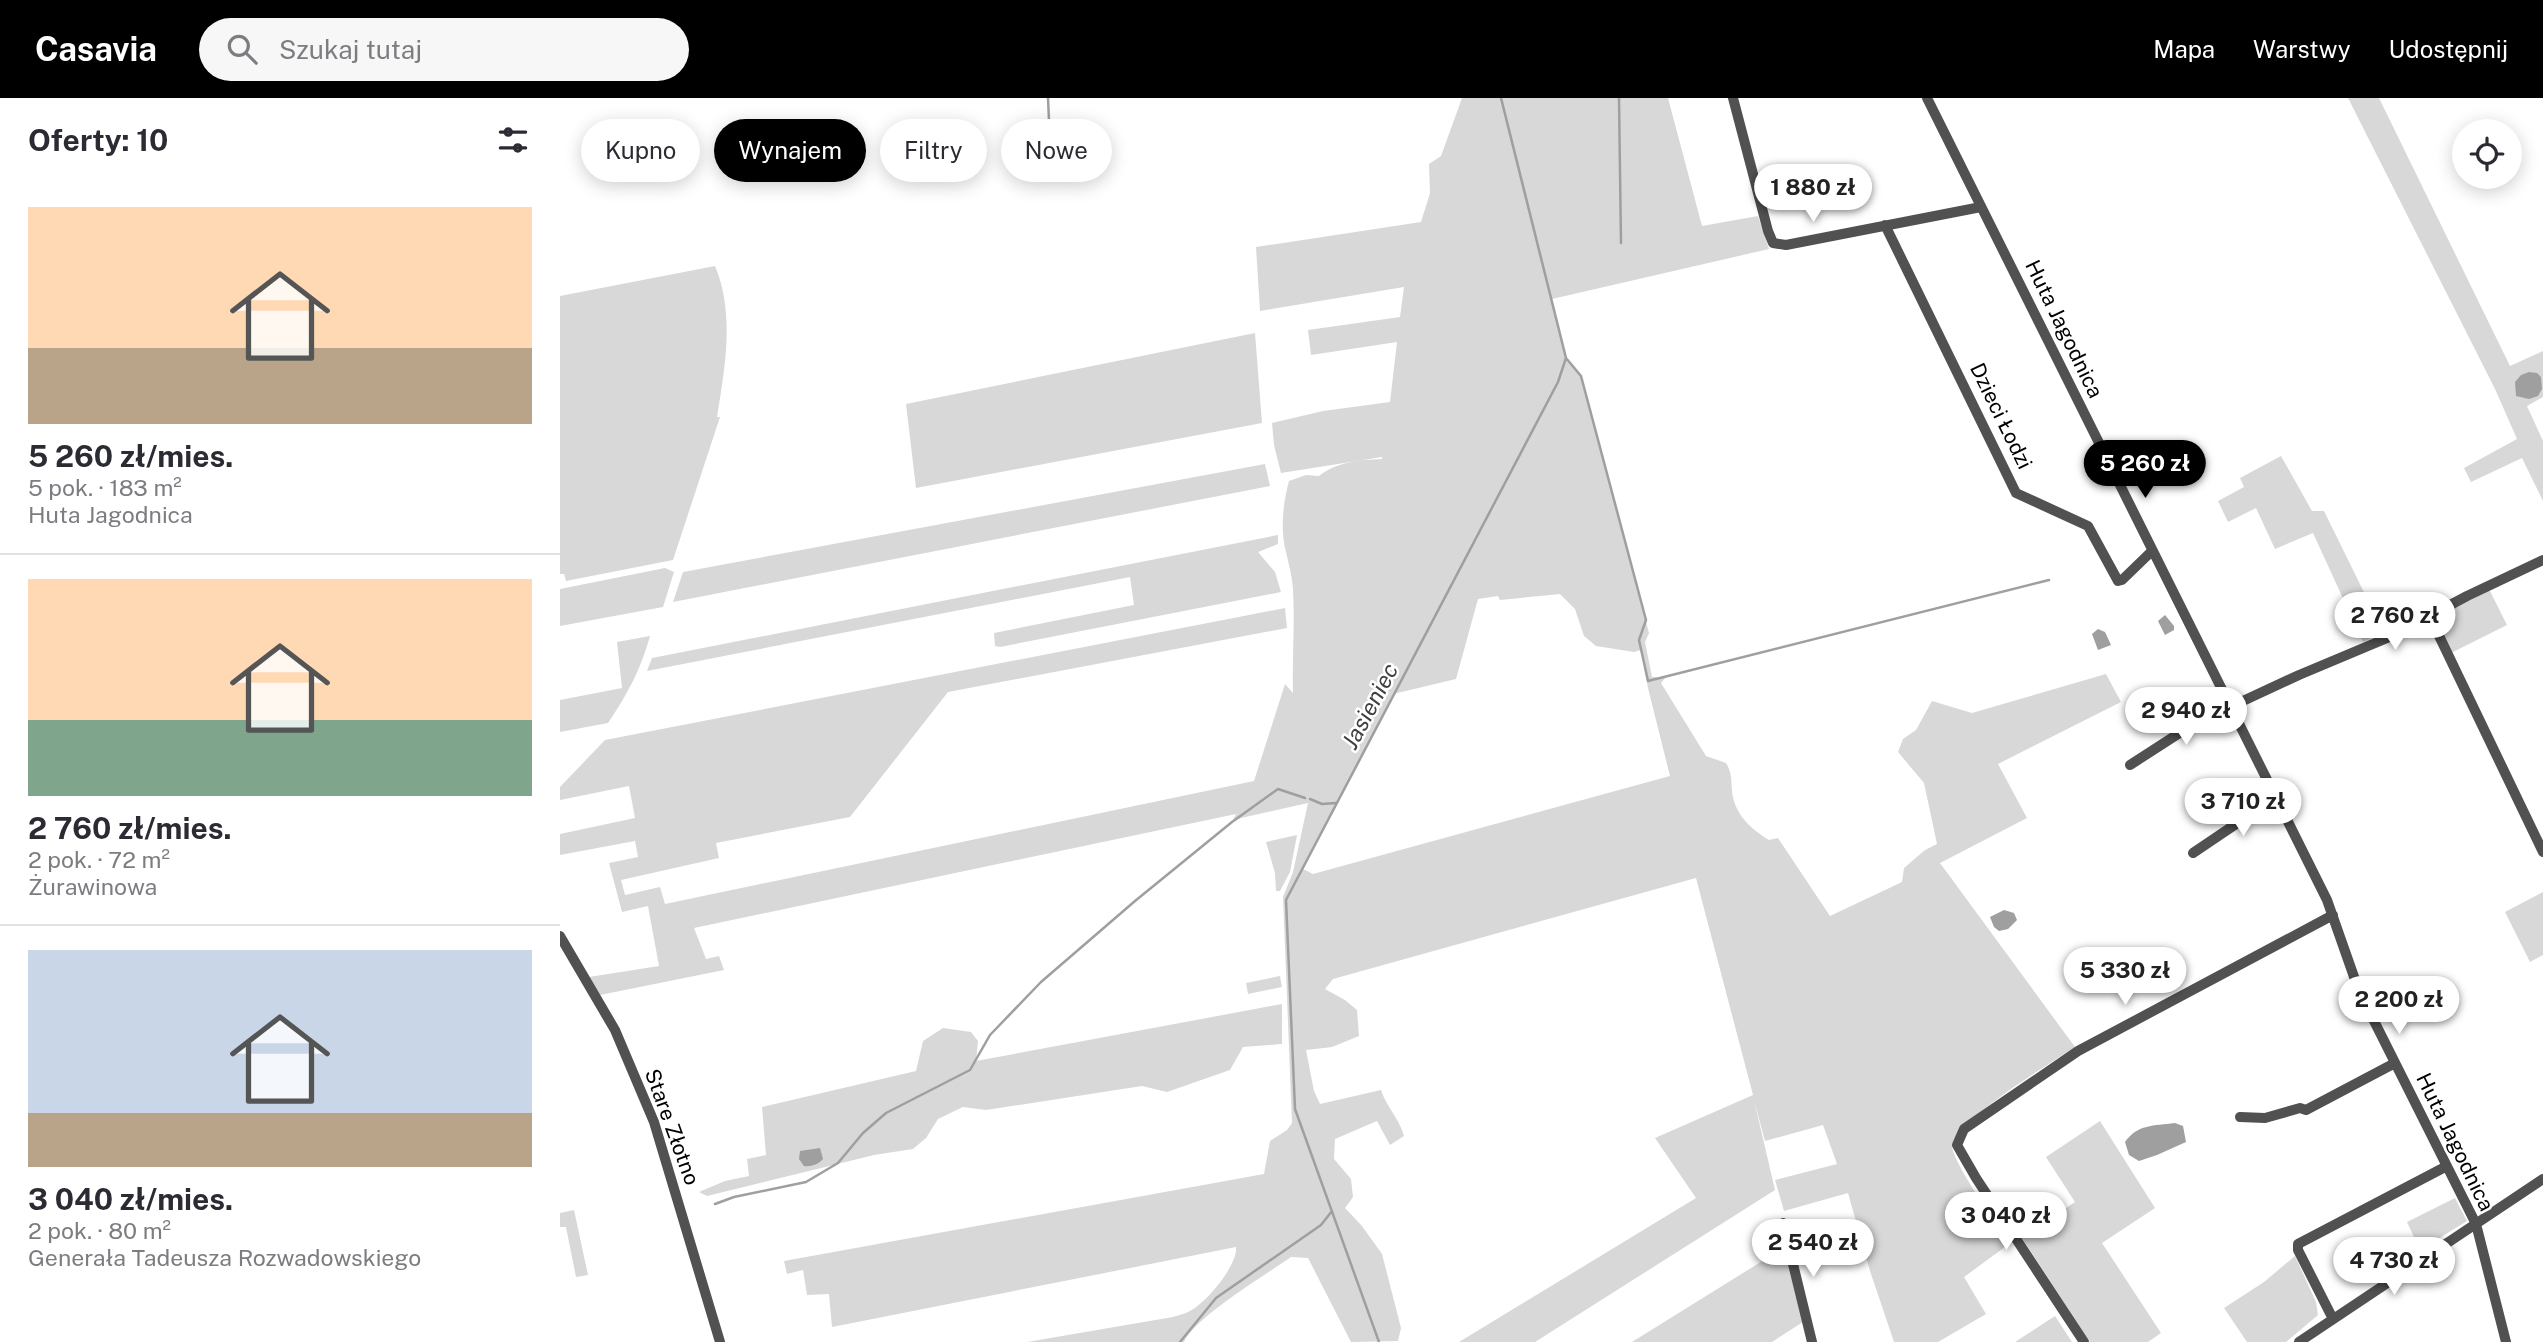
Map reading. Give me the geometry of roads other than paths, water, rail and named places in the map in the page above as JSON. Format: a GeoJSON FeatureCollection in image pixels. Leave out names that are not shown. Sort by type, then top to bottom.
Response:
{"type":"FeatureCollection","features":[{"type":"Feature","properties":{"kind":"street"},"geometry":{"type":"LineString","coordinates":[[1734,98],[1773,243],[1786,245],[1981,207]]}},
{"type":"Feature","properties":{"kind":"street","name":"Huta Jagodnica"},"geometry":{"type":"LineString","coordinates":[[1927,98],[2333,915],[2359,991],[2476,1224],[2506,1342]]}},
{"type":"Feature","properties":{"kind":"street","name":"Dzieci Łodzi"},"geometry":{"type":"LineString","coordinates":[[1885,225],[2016,493],[2088,526],[2118,581],[2152,551]]}},
{"type":"Feature","properties":{"kind":"street"},"geometry":{"type":"LineString","coordinates":[[2130,765],[2178,734],[2230,707],[2392,636],[2429,615],[2543,560]]}},
{"type":"Feature","properties":{"kind":"street"},"geometry":{"type":"LineString","coordinates":[[2429,615],[2543,852]]}},
{"type":"Feature","properties":{"kind":"street"},"geometry":{"type":"LineString","coordinates":[[2193,853],[2276,797]]}},
{"type":"Feature","properties":{"kind":"street"},"geometry":{"type":"LineString","coordinates":[[2084,1342],[1957,1145],[1964,1129],[2078,1051],[2333,915]]}},
{"type":"Feature","properties":{"kind":"street","name":"Stare Złotno"},"geometry":{"type":"LineString","coordinates":[[560,936],[615,1030],[657,1129],[720,1342]]}},
{"type":"Feature","properties":{"kind":"street"},"geometry":{"type":"LineString","coordinates":[[2240,1117],[2265,1118],[2300,1108],[2306,1110],[2395,1063]]}},
{"type":"Feature","properties":{"kind":"street"},"geometry":{"type":"LineString","coordinates":[[2333,1319],[2298,1250],[2298,1244],[2447,1166]]}},
{"type":"Feature","properties":{"kind":"street"},"geometry":{"type":"LineString","coordinates":[[2299,1342],[2543,1180]]}},
{"type":"Feature","properties":{"kind":"street"},"geometry":{"type":"LineString","coordinates":[[1783,1223],[1812,1342]]}},
{"type":"Feature","properties":{"kind":"waterway"},"geometry":{"type":"LineString","coordinates":[[1048,98],[1049,119]]}},
{"type":"Feature","properties":{"kind":"waterway","name":"Jasieniec"},"geometry":{"type":"LineString","coordinates":[[1379,1342],[1295,1109],[1286,900],[1558,382],[1566,358],[1501,98]]}},
{"type":"Feature","properties":{"kind":"waterway"},"geometry":{"type":"LineString","coordinates":[[1619,98],[1621,243]]}},
{"type":"Feature","properties":{"kind":"waterway"},"geometry":{"type":"LineString","coordinates":[[1566,358],[1581,376],[1646,620],[1639,640],[1648,681],[2049,580]]}},
{"type":"Feature","properties":{"kind":"waterway"},"geometry":{"type":"LineString","coordinates":[[715,1204],[734,1197],[806,1182],[838,1163],[863,1133],[886,1113],[970,1070],[990,1035],[1041,982],[1232,822],[1278,789],[1305,798]]}},
{"type":"Feature","properties":{"kind":"waterway"},"geometry":{"type":"LineString","coordinates":[[1310,799],[1322,804],[1336,803]]}},
{"type":"Feature","properties":{"kind":"waterway"},"geometry":{"type":"LineString","coordinates":[[1180,1342],[1216,1298],[1321,1225],[1332,1211]]}}]}
